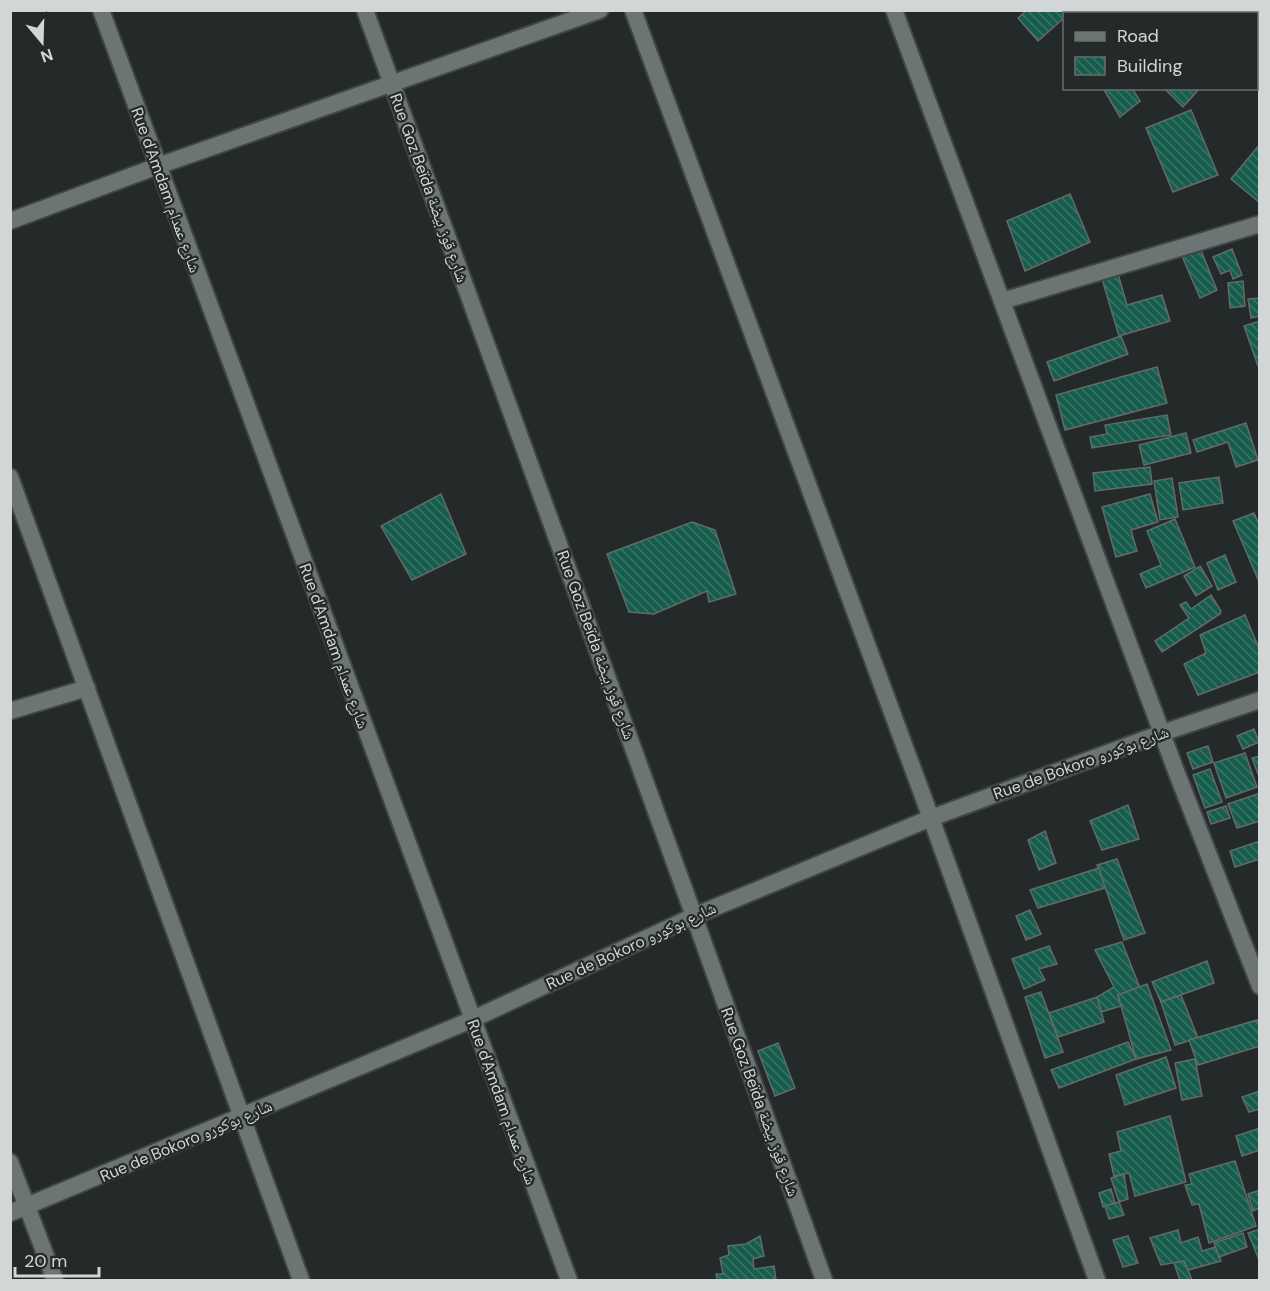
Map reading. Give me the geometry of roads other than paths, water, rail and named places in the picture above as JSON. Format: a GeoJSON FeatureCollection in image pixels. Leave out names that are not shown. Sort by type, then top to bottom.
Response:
{"type":"FeatureCollection","features":[{"type":"Feature","properties":{"kind":"street","name":"Rue d'Amdam شارع عمدام"},"geometry":{"type":"LineString","coordinates":[[101,10],[568,1281]]}},
{"type":"Feature","properties":{"kind":"street","name":"Rue Goz Beïda شارع قوز بيضة"},"geometry":{"type":"LineString","coordinates":[[365,10],[824,1281]]}},
{"type":"Feature","properties":{"kind":"street"},"geometry":{"type":"LineString","coordinates":[[10,221],[158,166],[600,10]]}},
{"type":"Feature","properties":{"kind":"street"},"geometry":{"type":"LineString","coordinates":[[633,10],[931,818],[1097,1281]]}},
{"type":"Feature","properties":{"kind":"street"},"geometry":{"type":"LineString","coordinates":[[894,10],[1162,733],[1260,986]]}},
{"type":"Feature","properties":{"kind":"street"},"geometry":{"type":"LineString","coordinates":[[1002,301],[1260,224]]}},
{"type":"Feature","properties":{"kind":"street"},"geometry":{"type":"LineString","coordinates":[[10,477],[301,1281]]}},
{"type":"Feature","properties":{"kind":"street"},"geometry":{"type":"LineString","coordinates":[[10,711],[87,688]]}},
{"type":"Feature","properties":{"kind":"street","name":"Rue de Bokoro شارع بوكورو"},"geometry":{"type":"LineString","coordinates":[[10,1213],[471,1020],[694,916],[931,818],[1162,733],[1260,700]]}},
{"type":"Feature","properties":{"kind":"street"},"geometry":{"type":"LineString","coordinates":[[10,1162],[55,1281]]}}]}
